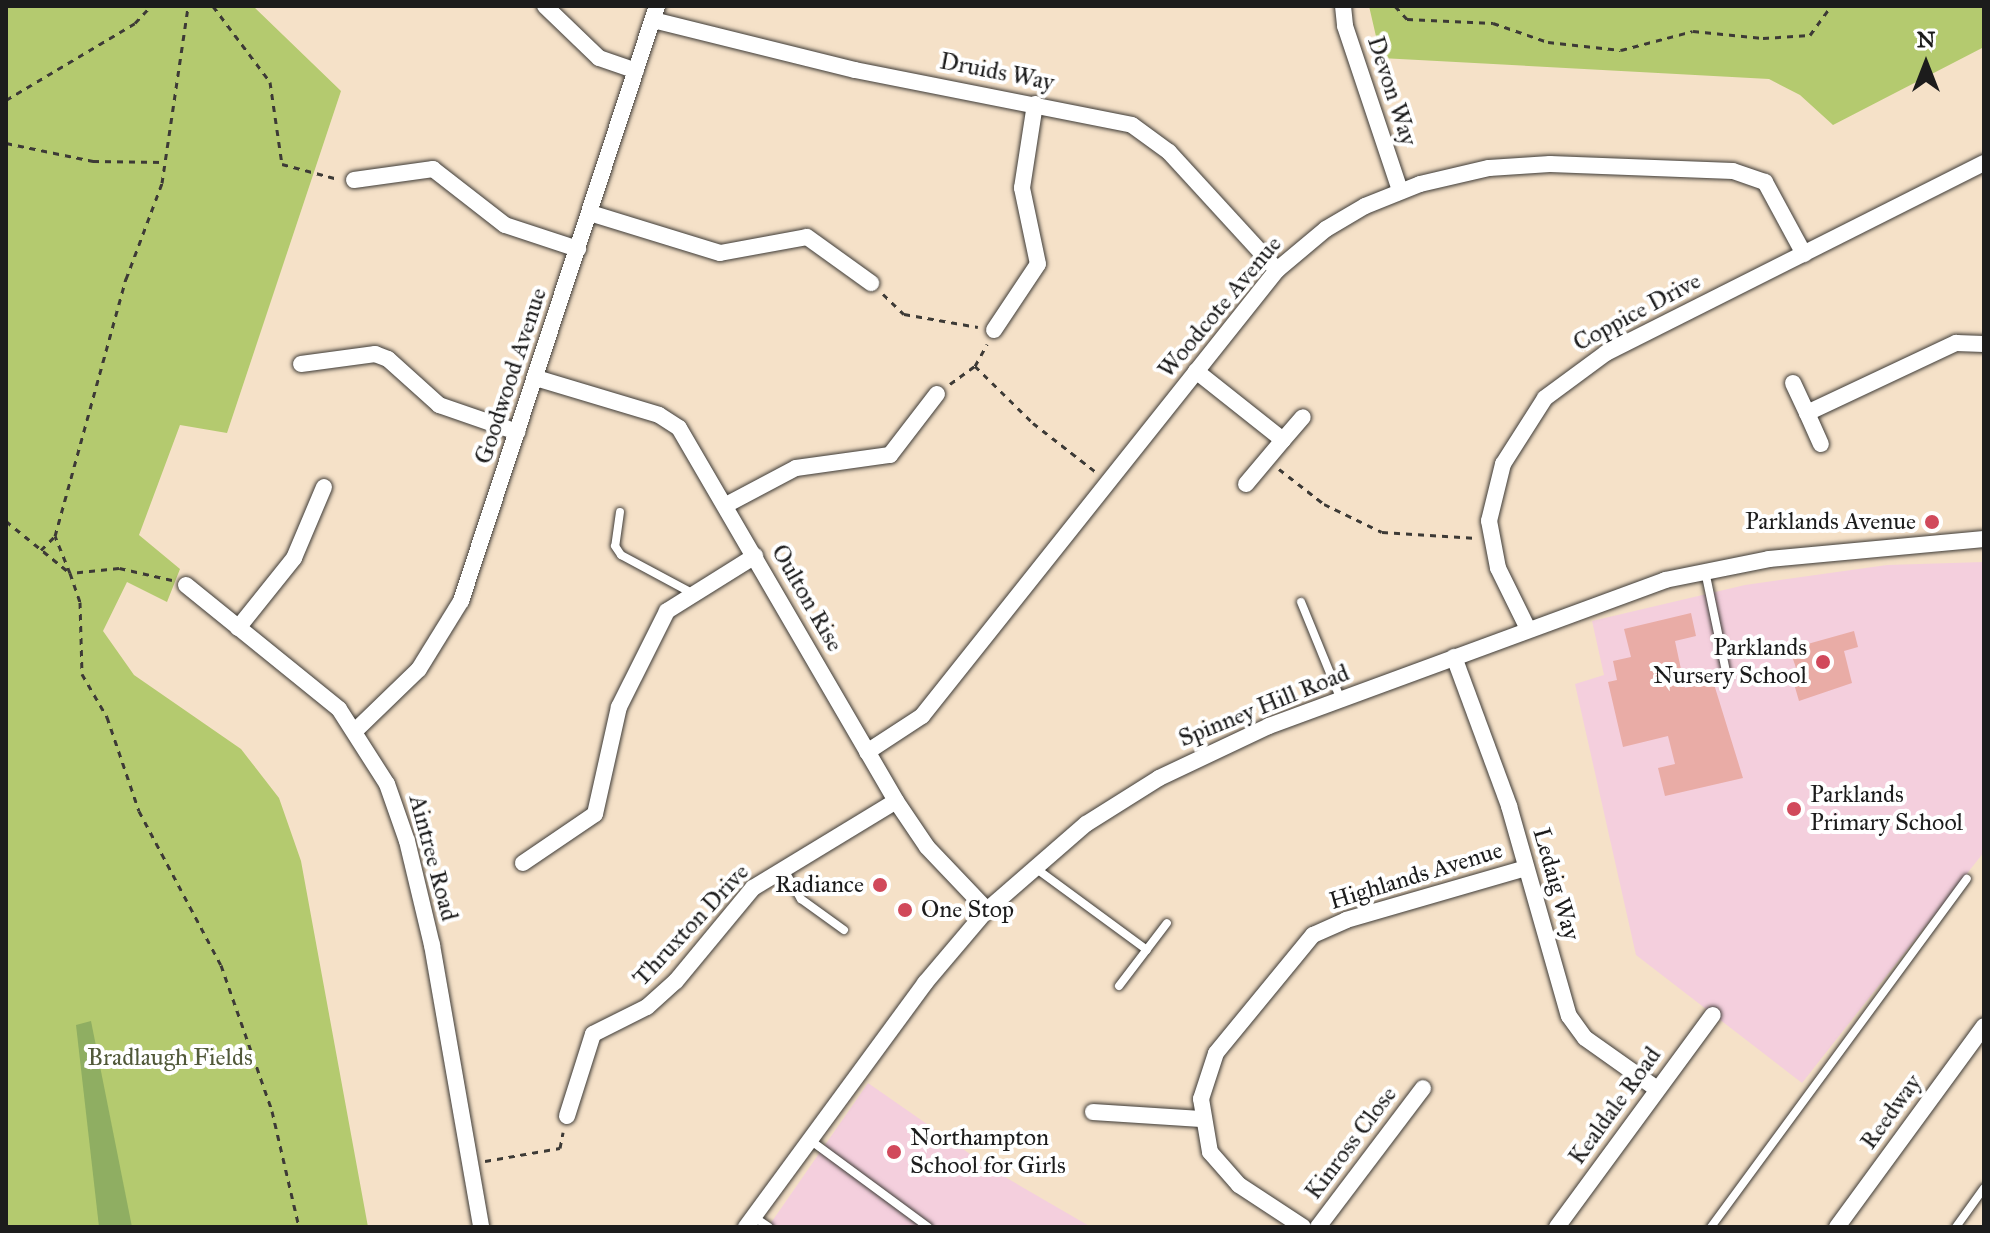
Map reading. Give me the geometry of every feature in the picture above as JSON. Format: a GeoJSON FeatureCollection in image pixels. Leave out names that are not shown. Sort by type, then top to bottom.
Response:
{"type":"FeatureCollection","features":[{"type":"Feature","properties":{"kind":"street"},"geometry":{"type":"LineString","coordinates":[[545,6],[599,58],[636,71]]}},
{"type":"Feature","properties":{"kind":"street","name":"Devon Way"},"geometry":{"type":"LineString","coordinates":[[1348,8],[1400,190]]}},
{"type":"Feature","properties":{"kind":"street","name":"Goodwood Avenue"},"geometry":{"type":"LineString","coordinates":[[357,729],[396,695],[450,624],[536,378],[655,13]]}},
{"type":"Feature","properties":{"kind":"street","name":"Druids Way"},"geometry":{"type":"LineString","coordinates":[[655,13],[855,70],[1101,115],[1146,132],[1277,270]]}},
{"type":"Feature","properties":{"kind":"street"},"geometry":{"type":"LineString","coordinates":[[994,330],[1038,264],[1022,188],[1035,104]]}},
{"type":"Feature","properties":{"kind":"street","name":"Coppice Drive"},"geometry":{"type":"LineString","coordinates":[[1528,629],[1490,539],[1491,506],[1503,464],[1534,413],[1560,384],[1606,353],[1984,163]]}},
{"type":"Feature","properties":{"kind":"street","name":"Woodcote Avenue"},"geometry":{"type":"LineString","coordinates":[[867,752],[922,716],[1277,270],[1344,217],[1400,190],[1467,171],[1513,166],[1748,173],[1765,182],[1804,254]]}},
{"type":"Feature","properties":{"kind":"street"},"geometry":{"type":"LineString","coordinates":[[354,180],[433,169],[505,225],[578,249]]}},
{"type":"Feature","properties":{"kind":"street"},"geometry":{"type":"LineString","coordinates":[[590,213],[720,253],[807,237],[871,283]]}},
{"type":"Feature","properties":{"kind":"street"},"geometry":{"type":"LineString","coordinates":[[1807,413],[1956,343],[1984,344]]}},
{"type":"Feature","properties":{"kind":"street"},"geometry":{"type":"LineString","coordinates":[[301,364],[375,354],[388,359],[439,405],[517,432]]}},
{"type":"Feature","properties":{"kind":"street"},"geometry":{"type":"LineString","coordinates":[[1196,371],[1283,440]]}},
{"type":"Feature","properties":{"kind":"street","name":"Oulton Rise"},"geometry":{"type":"LineString","coordinates":[[536,378],[659,415],[679,428],[896,801],[927,847],[987,910]]}},
{"type":"Feature","properties":{"kind":"street"},"geometry":{"type":"LineString","coordinates":[[1793,383],[1821,444]]}},
{"type":"Feature","properties":{"kind":"street"},"geometry":{"type":"LineString","coordinates":[[726,505],[807,464],[890,455],[937,394]]}},
{"type":"Feature","properties":{"kind":"street"},"geometry":{"type":"LineString","coordinates":[[1246,484],[1303,417]]}},
{"type":"Feature","properties":{"kind":"street"},"geometry":{"type":"LineString","coordinates":[[238,628],[294,558],[324,487]]}},
{"type":"Feature","properties":{"kind":"street","name":"Spinney Hill Road"},"geometry":{"type":"LineString","coordinates":[[750,1222],[925,983],[987,910],[1033,866],[1086,824],[1159,778],[1228,743],[1528,629],[1705,570],[1824,552],[1984,539]]}},
{"type":"Feature","properties":{"kind":"street"},"geometry":{"type":"LineString","coordinates":[[523,863],[595,814],[614,724],[631,678],[661,619],[690,592],[755,556]]}},
{"type":"Feature","properties":{"kind":"street","name":"Aintree Road"},"geometry":{"type":"LineString","coordinates":[[186,585],[330,701],[357,729],[387,784],[416,874],[481,1227]]}},
{"type":"Feature","properties":{"kind":"street","name":"Ledaig Way"},"geometry":{"type":"LineString","coordinates":[[1454,657],[1501,780],[1573,1025],[1657,1089]]}},
{"type":"Feature","properties":{"kind":"street","name":"Thruxton Drive"},"geometry":{"type":"LineString","coordinates":[[567,1116],[593,1034],[647,1007],[687,970],[740,899],[783,867],[896,801]]}},
{"type":"Feature","properties":{"kind":"street","name":"Highlands Avenue"},"geometry":{"type":"LineString","coordinates":[[1303,1227],[1227,1175],[1210,1152],[1201,1119],[1203,1087],[1216,1053],[1313,935],[1346,920],[1526,868]]}},
{"type":"Feature","properties":{"kind":"street","name":"Kealdale Road"},"geometry":{"type":"LineString","coordinates":[[1557,1227],[1713,1015]]}},
{"type":"Feature","properties":{"kind":"street","name":"Reedway"},"geometry":{"type":"LineString","coordinates":[[1837,1227],[1984,1026]]}},
{"type":"Feature","properties":{"kind":"street","name":"Kinross Close"},"geometry":{"type":"LineString","coordinates":[[1318,1227],[1423,1088]]}},
{"type":"Feature","properties":{"kind":"street"},"geometry":{"type":"LineString","coordinates":[[1093,1112],[1201,1119]]}},
{"type":"Feature","properties":{"kind":"lane"},"geometry":{"type":"LineString","coordinates":[[620,512],[615,546],[621,555],[690,592]]}},
{"type":"Feature","properties":{"kind":"lane"},"geometry":{"type":"LineString","coordinates":[[1705,570],[1727,676]]}},
{"type":"Feature","properties":{"kind":"lane"},"geometry":{"type":"LineString","coordinates":[[1301,602],[1341,700]]}},
{"type":"Feature","properties":{"kind":"lane"},"geometry":{"type":"LineString","coordinates":[[1033,866],[1147,950]]}},
{"type":"Feature","properties":{"kind":"lane"},"geometry":{"type":"LineString","coordinates":[[783,867],[801,899],[844,930]]}},
{"type":"Feature","properties":{"kind":"lane"},"geometry":{"type":"LineString","coordinates":[[1711,1227],[1967,879]]}},
{"type":"Feature","properties":{"kind":"lane"},"geometry":{"type":"LineString","coordinates":[[1119,986],[1167,923]]}},
{"type":"Feature","properties":{"kind":"lane"},"geometry":{"type":"LineString","coordinates":[[810,1140],[928,1227]]}},
{"type":"Feature","properties":{"kind":"lane"},"geometry":{"type":"LineString","coordinates":[[1956,1227],[1984,1188]]}},
{"type":"Feature","properties":{"kind":"lane"},"geometry":{"type":"LineString","coordinates":[[750,1222],[769,1227]]}},
{"type":"Feature","properties":{"kind":"path"},"geometry":{"type":"LineString","coordinates":[[6,100],[135,23],[151,6]]}},
{"type":"Feature","properties":{"kind":"path"},"geometry":{"type":"LineString","coordinates":[[41,550],[55,536],[126,279],[162,183],[188,6]]}},
{"type":"Feature","properties":{"kind":"path"},"geometry":{"type":"LineString","coordinates":[[213,6],[270,82],[282,164],[326,179],[354,180]]}},
{"type":"Feature","properties":{"kind":"path"},"geometry":{"type":"LineString","coordinates":[[1395,6],[1407,19],[1493,23],[1548,42],[1621,50],[1693,31],[1763,38],[1810,35],[1831,6]]}},
{"type":"Feature","properties":{"kind":"path"},"geometry":{"type":"LineString","coordinates":[[6,143],[93,161],[165,162]]}},
{"type":"Feature","properties":{"kind":"path"},"geometry":{"type":"LineString","coordinates":[[871,283],[904,314],[994,330],[975,366],[937,394]]}},
{"type":"Feature","properties":{"kind":"path"},"geometry":{"type":"LineString","coordinates":[[975,366],[1033,423],[1108,482]]}},
{"type":"Feature","properties":{"kind":"path"},"geometry":{"type":"LineString","coordinates":[[1267,459],[1324,504],[1382,532],[1490,539]]}},
{"type":"Feature","properties":{"kind":"path"},"geometry":{"type":"LineString","coordinates":[[6,521],[70,573],[119,568],[186,585]]}},
{"type":"Feature","properties":{"kind":"path"},"geometry":{"type":"LineString","coordinates":[[55,536],[80,602],[82,674],[107,717],[139,811],[221,965],[272,1111],[299,1227]]}},
{"type":"Feature","properties":{"kind":"path"},"geometry":{"type":"LineString","coordinates":[[470,1163],[560,1148],[567,1116]]}},
{"type":"Feature","properties":{"kind":"shaded area","name":"Parklands Primary School"},"geometry":{"type":"Polygon","coordinates":[[[1984,562],[1984,852],[1802,1083],[1636,955],[1575,684],[1604,675],[1592,621],[1745,585],[1887,565],[1984,562]]]}},
{"type":"Feature","properties":{"kind":"shaded area","name":"Northampton School for Girls"},"geometry":{"type":"Polygon","coordinates":[[[868,1083],[993,1170],[1091,1227],[768,1227],[868,1083]]]}},
{"type":"Feature","properties":{"kind":"green space","name":"Bradlaugh Fields"},"geometry":{"type":"Polygon","coordinates":[[[6,6],[253,6],[341,91],[227,433],[180,425],[139,535],[180,569],[167,602],[127,582],[103,631],[134,675],[241,749],[279,798],[301,861],[368,1227],[6,1227],[6,6]]]}},
{"type":"Feature","properties":{"kind":"green space"},"geometry":{"type":"Polygon","coordinates":[[[1369,6],[1984,6],[1984,47],[1833,125],[1800,95],[1769,79],[1381,58],[1369,6]]]}},
{"type":"Feature","properties":{"kind":"green space"},"geometry":{"type":"Polygon","coordinates":[[[91,1021],[132,1227],[99,1227],[76,1025],[91,1021]]]}},
{"type":"Feature","properties":{"kind":"building","name":"Parklands Primary School"},"geometry":{"type":"Polygon","coordinates":[[[1691,613],[1696,636],[1675,641],[1685,688],[1713,681],[1743,778],[1665,796],[1658,768],[1675,764],[1668,736],[1623,747],[1608,682],[1617,680],[1613,661],[1631,657],[1624,629],[1691,613]]]}},
{"type":"Feature","properties":{"kind":"building"},"geometry":{"type":"Polygon","coordinates":[[[1854,631],[1858,647],[1844,651],[1852,683],[1799,701],[1790,670],[1796,668],[1792,656],[1805,652],[1804,645],[1854,631]]]}},
{"type":"Feature","properties":{"kind":"place","name":"Parklands Avenue"},"geometry":{"type":"Point","coordinates":[1932,522]}},
{"type":"Feature","properties":{"kind":"place","name":"Parklands Nursery School"},"geometry":{"type":"Point","coordinates":[1823,662]}},
{"type":"Feature","properties":{"kind":"place","name":"Parklands Primary School"},"geometry":{"type":"Point","coordinates":[1794,809]}},
{"type":"Feature","properties":{"kind":"place","name":"Radiance"},"geometry":{"type":"Point","coordinates":[880,885]}},
{"type":"Feature","properties":{"kind":"place","name":"One Stop"},"geometry":{"type":"Point","coordinates":[905,910]}},
{"type":"Feature","properties":{"kind":"place","name":"Northampton School for Girls"},"geometry":{"type":"Point","coordinates":[894,1152]}}]}
